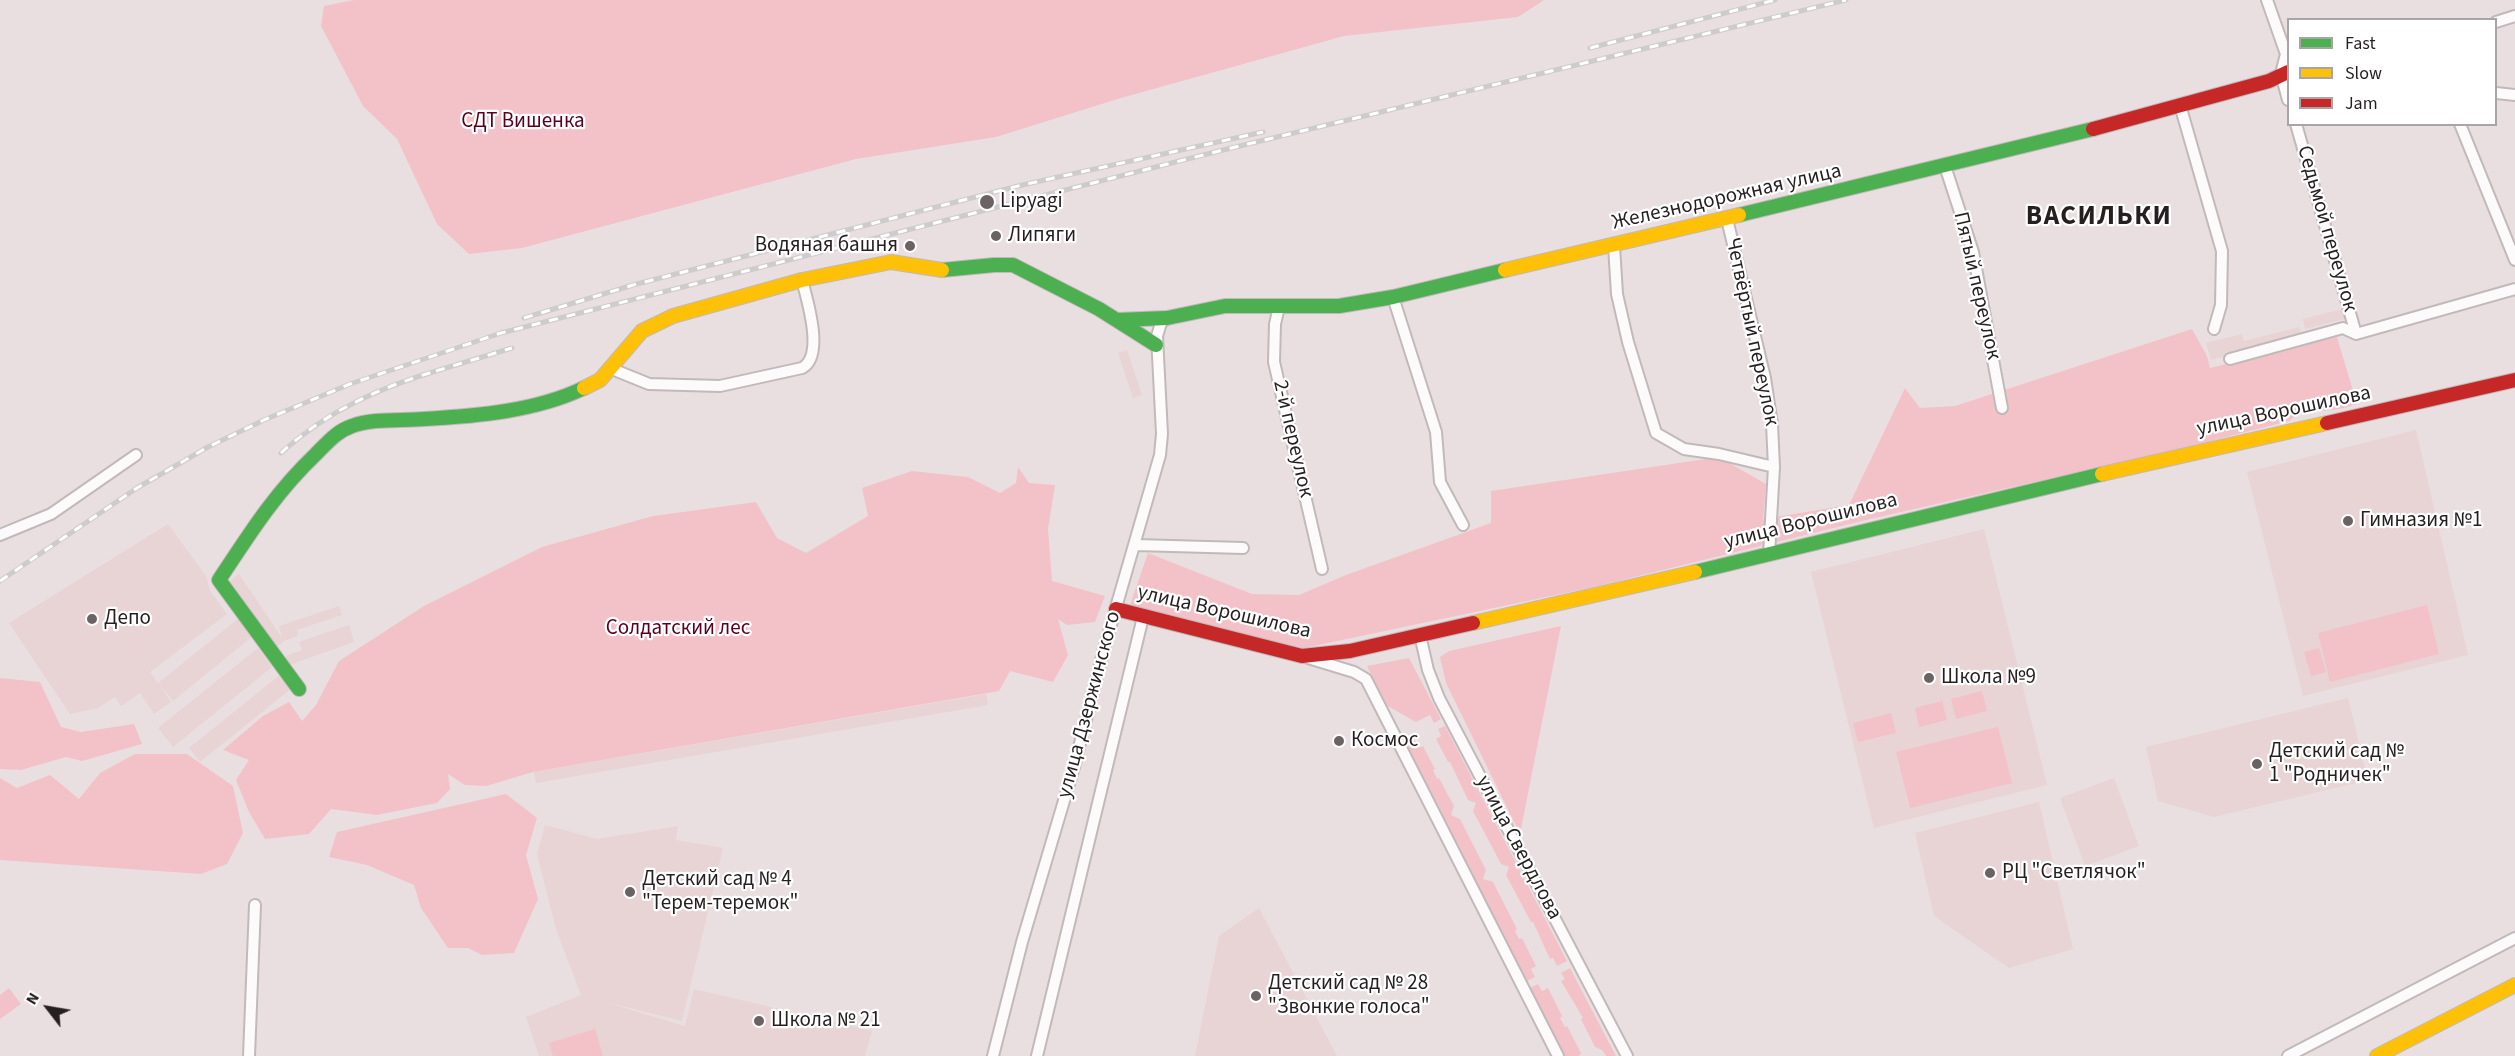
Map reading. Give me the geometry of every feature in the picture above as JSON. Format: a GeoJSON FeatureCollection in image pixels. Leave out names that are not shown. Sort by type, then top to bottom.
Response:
{"type":"FeatureCollection","features":[{"type":"Feature","properties":{"kind":"street"},"geometry":{"type":"LineString","coordinates":[[2267,0],[2286,54],[2285,73]]}},
{"type":"Feature","properties":{"kind":"street"},"geometry":{"type":"LineString","coordinates":[[2497,22],[2515,16]]}},
{"type":"Feature","properties":{"kind":"street","name":"Железнодорожная улица"},"geometry":{"type":"LineString","coordinates":[[1117,320],[1167,318],[1225,306],[1339,306],[1393,297],[1946,166],[2269,81],[2285,73]]}},
{"type":"Feature","properties":{"kind":"street"},"geometry":{"type":"LineString","coordinates":[[2497,93],[2515,95]]}},
{"type":"Feature","properties":{"kind":"street"},"geometry":{"type":"LineString","coordinates":[[2180,105],[2222,251],[2221,305],[2214,329]]}},
{"type":"Feature","properties":{"kind":"street","name":"Седьмой переулок"},"geometry":{"type":"LineString","coordinates":[[2297,126],[2356,334]]}},
{"type":"Feature","properties":{"kind":"street"},"geometry":{"type":"LineString","coordinates":[[2461,126],[2515,260]]}},
{"type":"Feature","properties":{"kind":"street","name":"Пятый переулок"},"geometry":{"type":"LineString","coordinates":[[1946,166],[1973,252],[2002,408]]}},
{"type":"Feature","properties":{"kind":"street","name":"Четвёртый переулок"},"geometry":{"type":"LineString","coordinates":[[1727,219],[1765,378],[1772,424],[1774,466],[1769,555]]}},
{"type":"Feature","properties":{"kind":"street"},"geometry":{"type":"LineString","coordinates":[[1614,246],[1617,294],[1628,342],[1656,433],[1684,449],[1774,466]]}},
{"type":"Feature","properties":{"kind":"street"},"geometry":{"type":"LineString","coordinates":[[299,689],[219,580],[273,499],[316,451],[334,435],[352,426],[376,422],[464,417],[511,410],[586,389],[612,369],[642,331],[673,316],[802,280],[899,261],[937,270],[1000,263],[1027,270],[1117,320],[1156,345]]}},
{"type":"Feature","properties":{"kind":"street"},"geometry":{"type":"LineString","coordinates":[[612,369],[649,384],[720,386],[802,368],[810,361],[813,350],[811,313],[802,280]]}},
{"type":"Feature","properties":{"kind":"street"},"geometry":{"type":"LineString","coordinates":[[2230,359],[2343,328],[2356,334],[2515,289]]}},
{"type":"Feature","properties":{"kind":"street"},"geometry":{"type":"LineString","coordinates":[[1393,297],[1436,432],[1440,482],[1463,525]]}},
{"type":"Feature","properties":{"kind":"street","name":"2-й переулок"},"geometry":{"type":"LineString","coordinates":[[1279,307],[1275,324],[1274,362],[1322,569]]}},
{"type":"Feature","properties":{"kind":"street","name":"улица Дзержинского"},"geometry":{"type":"LineString","coordinates":[[993,1056],[1022,942],[1136,545],[1161,445],[1156,345],[1159,329],[1167,318]]}},
{"type":"Feature","properties":{"kind":"street","name":"улица Ворошилова"},"geometry":{"type":"LineString","coordinates":[[1116,609],[1302,656],[1350,651],[1769,555],[1996,498],[2515,380]]}},
{"type":"Feature","properties":{"kind":"street"},"geometry":{"type":"LineString","coordinates":[[0,535],[51,514],[136,455]]}},
{"type":"Feature","properties":{"kind":"street"},"geometry":{"type":"LineString","coordinates":[[1136,545],[1243,548]]}},
{"type":"Feature","properties":{"kind":"street","name":"улица Дзержинского"},"geometry":{"type":"LineString","coordinates":[[1037,1056],[1143,617]]}},
{"type":"Feature","properties":{"kind":"street","name":"улица Свердлова"},"geometry":{"type":"LineString","coordinates":[[1420,635],[1428,670],[1439,698],[1627,1056]]}},
{"type":"Feature","properties":{"kind":"street"},"geometry":{"type":"LineString","coordinates":[[1302,656],[1354,672],[1366,679],[1558,1056]]}},
{"type":"Feature","properties":{"kind":"street"},"geometry":{"type":"LineString","coordinates":[[249,1056],[255,905]]}},
{"type":"Feature","properties":{"kind":"street"},"geometry":{"type":"LineString","coordinates":[[2288,1056],[2515,938]]}},
{"type":"Feature","properties":{"kind":"street"},"geometry":{"type":"LineString","coordinates":[[2377,1056],[2515,985]]}},
{"type":"Feature","properties":{"kind":"shaded area"},"geometry":{"type":"Polygon","coordinates":[[[2346,308],[2348,318],[2305,329],[2303,319],[2346,308]]]}},
{"type":"Feature","properties":{"kind":"shaded area"},"geometry":{"type":"Polygon","coordinates":[[[2299,327],[2302,336],[2211,360],[2206,343],[2242,334],[2244,341],[2299,327]]]}},
{"type":"Feature","properties":{"kind":"shaded area"},"geometry":{"type":"Polygon","coordinates":[[[1127,350],[1142,395],[1133,398],[1118,353],[1127,350]]]}},
{"type":"Feature","properties":{"kind":"shaded area","name":"Гимназия №1"},"geometry":{"type":"Polygon","coordinates":[[[2416,430],[2468,655],[2303,696],[2247,472],[2416,430]]]}},
{"type":"Feature","properties":{"kind":"shaded area"},"geometry":{"type":"Polygon","coordinates":[[[168,524],[206,576],[210,591],[227,614],[150,672],[158,683],[239,618],[253,636],[173,701],[160,685],[171,702],[154,714],[140,693],[121,706],[115,697],[98,708],[70,714],[9,623],[168,524]]]}},
{"type":"Feature","properties":{"kind":"shaded area","name":"Школа №9"},"geometry":{"type":"Polygon","coordinates":[[[1984,529],[2047,785],[1874,828],[1811,572],[1984,529]]]}},
{"type":"Feature","properties":{"kind":"shaded area"},"geometry":{"type":"Polygon","coordinates":[[[239,574],[282,638],[279,626],[339,606],[342,615],[297,630],[298,636],[284,641],[276,648],[230,581],[239,574]]]}},
{"type":"Feature","properties":{"kind":"shaded area"},"geometry":{"type":"Polygon","coordinates":[[[349,625],[354,642],[289,665],[286,656],[302,650],[299,642],[349,625]]]}},
{"type":"Feature","properties":{"kind":"shaded area"},"geometry":{"type":"Polygon","coordinates":[[[258,648],[272,667],[173,747],[158,728],[258,648]]]}},
{"type":"Feature","properties":{"kind":"shaded area"},"geometry":{"type":"Polygon","coordinates":[[[281,674],[292,688],[200,762],[189,748],[281,674]]]}},
{"type":"Feature","properties":{"kind":"shaded area"},"geometry":{"type":"Polygon","coordinates":[[[986,694],[988,705],[536,783],[534,772],[986,694]]]}},
{"type":"Feature","properties":{"kind":"shaded area","name":"Детский сад № 1 \"Родничек\""},"geometry":{"type":"Polygon","coordinates":[[[2348,698],[2368,780],[2214,817],[2158,801],[2146,747],[2348,698]]]}},
{"type":"Feature","properties":{"kind":"shaded area"},"geometry":{"type":"Polygon","coordinates":[[[2114,778],[2139,846],[2085,866],[2060,798],[2114,778]]]}},
{"type":"Feature","properties":{"kind":"shaded area","name":"РЦ \"Светлячок\""},"geometry":{"type":"Polygon","coordinates":[[[2039,802],[2073,949],[2009,968],[1934,916],[1915,833],[2039,802]]]}},
{"type":"Feature","properties":{"kind":"shaded area","name":"Детский сад № 4 \"Терем-теремок\""},"geometry":{"type":"Polygon","coordinates":[[[545,825],[597,839],[678,826],[676,840],[723,848],[682,1021],[605,1002],[685,1026],[694,989],[872,1031],[865,1056],[539,1056],[526,1017],[581,995],[556,929],[537,854],[545,825]]]}},
{"type":"Feature","properties":{"kind":"shaded area","name":"Детский сад № 28 \"Звонкие голоса\""},"geometry":{"type":"Polygon","coordinates":[[[1259,908],[1337,1056],[1195,1056],[1219,936],[1259,908]]]}},
{"type":"Feature","properties":{"kind":"green space","name":"СДТ Вишенка"},"geometry":{"type":"Polygon","coordinates":[[[354,0],[1544,0],[1518,17],[1344,36],[1121,98],[996,137],[856,159],[522,248],[469,254],[437,224],[397,139],[363,106],[321,26],[324,6],[354,0]]]}},
{"type":"Feature","properties":{"kind":"green space"},"geometry":{"type":"Polygon","coordinates":[[[2192,329],[2207,356],[2210,368],[2337,337],[2357,404],[2333,410],[2306,411],[2289,421],[2180,449],[1870,519],[1594,587],[1304,648],[1197,625],[1130,605],[1148,553],[1252,594],[1299,595],[1346,575],[1491,523],[1491,491],[1719,457],[1766,484],[1763,519],[1849,505],[1905,388],[1920,408],[1955,406],[2192,329]]]}},
{"type":"Feature","properties":{"kind":"green space","name":"Солдатский лес"},"geometry":{"type":"Polygon","coordinates":[[[1018,467],[1029,483],[1055,485],[1048,529],[1052,581],[1105,596],[1095,622],[1067,625],[1058,619],[1068,655],[1053,682],[1010,671],[999,691],[533,772],[486,786],[465,785],[448,774],[450,789],[437,803],[377,815],[331,809],[309,834],[265,839],[249,812],[236,780],[249,760],[223,750],[263,716],[289,702],[302,721],[316,705],[339,661],[424,606],[542,547],[653,516],[756,502],[777,538],[806,553],[868,516],[862,488],[912,471],[968,477],[1000,493],[1016,483],[1018,467]]]}},
{"type":"Feature","properties":{"kind":"green space"},"geometry":{"type":"Polygon","coordinates":[[[2427,605],[2439,654],[2330,682],[2318,633],[2427,605]]]}},
{"type":"Feature","properties":{"kind":"green space"},"geometry":{"type":"Polygon","coordinates":[[[1561,626],[1520,834],[1446,683],[1440,657],[1449,651],[1561,626]]]}},
{"type":"Feature","properties":{"kind":"green space"},"geometry":{"type":"Polygon","coordinates":[[[2319,648],[2326,672],[2311,676],[2304,652],[2319,648]]]}},
{"type":"Feature","properties":{"kind":"green space"},"geometry":{"type":"Polygon","coordinates":[[[1409,658],[1441,719],[1434,723],[1430,715],[1416,722],[1386,705],[1367,666],[1409,658]]]}},
{"type":"Feature","properties":{"kind":"green space"},"geometry":{"type":"Polygon","coordinates":[[[0,678],[40,682],[61,727],[81,732],[134,724],[142,744],[82,761],[66,757],[21,770],[0,769],[0,678]]]}},
{"type":"Feature","properties":{"kind":"green space"},"geometry":{"type":"Polygon","coordinates":[[[1982,691],[1987,711],[1956,719],[1951,699],[1982,691]]]}},
{"type":"Feature","properties":{"kind":"green space"},"geometry":{"type":"Polygon","coordinates":[[[1942,701],[1947,720],[1919,727],[1915,708],[1942,701]]]}},
{"type":"Feature","properties":{"kind":"green space"},"geometry":{"type":"Polygon","coordinates":[[[1891,713],[1896,733],[1858,742],[1853,723],[1891,713]]]}},
{"type":"Feature","properties":{"kind":"green space"},"geometry":{"type":"Polygon","coordinates":[[[1445,726],[1567,961],[1557,966],[1553,958],[1550,959],[1533,922],[1506,875],[1509,867],[1501,864],[1473,811],[1476,803],[1468,800],[1436,739],[1441,736],[1438,729],[1445,726]]]}},
{"type":"Feature","properties":{"kind":"green space"},"geometry":{"type":"Polygon","coordinates":[[[1998,727],[2012,783],[1910,808],[1896,752],[1998,727]]]}},
{"type":"Feature","properties":{"kind":"green space"},"geometry":{"type":"Polygon","coordinates":[[[1415,741],[1419,748],[1423,746],[1435,769],[1433,770],[1437,779],[1439,778],[1454,806],[1451,815],[1460,819],[1486,870],[1483,879],[1493,882],[1517,929],[1515,931],[1519,939],[1522,938],[1536,966],[1531,969],[1535,977],[1527,981],[1407,745],[1415,741]]]}},
{"type":"Feature","properties":{"kind":"green space"},"geometry":{"type":"Polygon","coordinates":[[[135,754],[187,754],[233,786],[243,833],[227,864],[201,874],[0,860],[0,778],[17,788],[50,775],[79,799],[100,773],[135,754]]]}},
{"type":"Feature","properties":{"kind":"green space"},"geometry":{"type":"Polygon","coordinates":[[[506,794],[537,818],[526,855],[538,899],[514,953],[482,955],[468,948],[448,948],[421,908],[414,885],[367,865],[329,857],[337,832],[506,794]]]}},
{"type":"Feature","properties":{"kind":"green space"},"geometry":{"type":"Polygon","coordinates":[[[1570,968],[1616,1056],[1606,1056],[1602,1050],[1595,1047],[1581,1019],[1583,1018],[1561,981],[1565,979],[1561,973],[1570,968]]]}},
{"type":"Feature","properties":{"kind":"green space"},"geometry":{"type":"Polygon","coordinates":[[[1538,984],[1542,991],[1548,988],[1562,1016],[1560,1018],[1565,1027],[1567,1026],[1581,1053],[1579,1056],[1565,1056],[1530,988],[1538,984]]]}},
{"type":"Feature","properties":{"kind":"green space"},"geometry":{"type":"Polygon","coordinates":[[[9,988],[21,1004],[0,1019],[0,995],[9,988]]]}},
{"type":"Feature","properties":{"kind":"green space"},"geometry":{"type":"Polygon","coordinates":[[[595,1029],[603,1056],[553,1056],[549,1043],[595,1029]]]}},
{"type":"Feature","properties":{"kind":"railway"},"geometry":{"type":"LineString","coordinates":[[1590,48],[1775,0]]}},
{"type":"Feature","properties":{"kind":"railway"},"geometry":{"type":"LineString","coordinates":[[0,581],[137,488],[208,447],[264,420],[350,384],[501,333],[1219,151],[1846,0]]}},
{"type":"Feature","properties":{"kind":"railway"},"geometry":{"type":"LineString","coordinates":[[524,318],[633,285],[1022,185],[1263,132]]}},
{"type":"Feature","properties":{"kind":"railway"},"geometry":{"type":"LineString","coordinates":[[436,371],[512,348]]}},
{"type":"Feature","properties":{"kind":"railway"},"geometry":{"type":"LineString","coordinates":[[281,453],[318,424],[357,401],[399,383],[443,369]]}},
{"type":"Feature","properties":{"kind":"traffic: fast"},"geometry":{"type":"LineString","coordinates":[[1739,215],[2093,129]]}},
{"type":"Feature","properties":{"kind":"traffic: fast"},"geometry":{"type":"LineString","coordinates":[[942,270],[1013,265],[1099,309],[1156,345]]}},
{"type":"Feature","properties":{"kind":"traffic: fast"},"geometry":{"type":"LineString","coordinates":[[1117,320],[1167,318],[1225,306],[1339,306],[1393,297],[1505,270]]}},
{"type":"Feature","properties":{"kind":"traffic: fast"},"geometry":{"type":"LineString","coordinates":[[299,689],[219,580],[264,514],[301,469],[337,434],[360,423],[506,411],[546,402],[584,388]]}},
{"type":"Feature","properties":{"kind":"traffic: fast"},"geometry":{"type":"LineString","coordinates":[[1695,572],[2102,474]]}},
{"type":"Feature","properties":{"kind":"traffic: slow"},"geometry":{"type":"LineString","coordinates":[[1505,270],[1739,215]]}},
{"type":"Feature","properties":{"kind":"traffic: slow"},"geometry":{"type":"LineString","coordinates":[[584,388],[600,380],[642,331],[673,316],[802,280],[891,262],[942,270]]}},
{"type":"Feature","properties":{"kind":"traffic: slow"},"geometry":{"type":"LineString","coordinates":[[2102,474],[2327,423]]}},
{"type":"Feature","properties":{"kind":"traffic: slow"},"geometry":{"type":"LineString","coordinates":[[1473,623],[1695,572]]}},
{"type":"Feature","properties":{"kind":"traffic: slow"},"geometry":{"type":"LineString","coordinates":[[2377,1056],[2515,985]]}},
{"type":"Feature","properties":{"kind":"traffic: jam"},"geometry":{"type":"LineString","coordinates":[[2093,129],[2269,81],[2287,72]]}},
{"type":"Feature","properties":{"kind":"traffic: jam"},"geometry":{"type":"LineString","coordinates":[[2327,423],[2515,380]]}},
{"type":"Feature","properties":{"kind":"traffic: jam"},"geometry":{"type":"LineString","coordinates":[[1116,609],[1302,656],[1350,651],[1473,623]]}},
{"type":"Feature","properties":{"kind":"place","name":"Lipyagi"},"geometry":{"type":"Point","coordinates":[987,202]}},
{"type":"Feature","properties":{"kind":"place","name":"Липяги"},"geometry":{"type":"Point","coordinates":[996,236]}},
{"type":"Feature","properties":{"kind":"place","name":"Водяная башня"},"geometry":{"type":"Point","coordinates":[910,246]}},
{"type":"Feature","properties":{"kind":"place","name":"Гимназия №1"},"geometry":{"type":"Point","coordinates":[2348,521]}},
{"type":"Feature","properties":{"kind":"place","name":"Депо"},"geometry":{"type":"Point","coordinates":[92,619]}},
{"type":"Feature","properties":{"kind":"place","name":"Школа №9"},"geometry":{"type":"Point","coordinates":[1929,678]}},
{"type":"Feature","properties":{"kind":"place","name":"Космос"},"geometry":{"type":"Point","coordinates":[1339,741]}},
{"type":"Feature","properties":{"kind":"place","name":"Детский сад № 1 \"Родничек\""},"geometry":{"type":"Point","coordinates":[2257,764]}},
{"type":"Feature","properties":{"kind":"place","name":"РЦ \"Светлячок\""},"geometry":{"type":"Point","coordinates":[1990,873]}},
{"type":"Feature","properties":{"kind":"place","name":"Детский сад № 4 \"Терем-теремок\""},"geometry":{"type":"Point","coordinates":[630,892]}},
{"type":"Feature","properties":{"kind":"place","name":"Детский сад № 28 \"Звонкие голоса\""},"geometry":{"type":"Point","coordinates":[1256,996]}},
{"type":"Feature","properties":{"kind":"place","name":"Школа № 21"},"geometry":{"type":"Point","coordinates":[759,1021]}},
{"type":"Feature","properties":{"kind":"district","name":"ВАСИЛЬКИ"},"geometry":{"type":"Point","coordinates":[2099,218]}}]}
